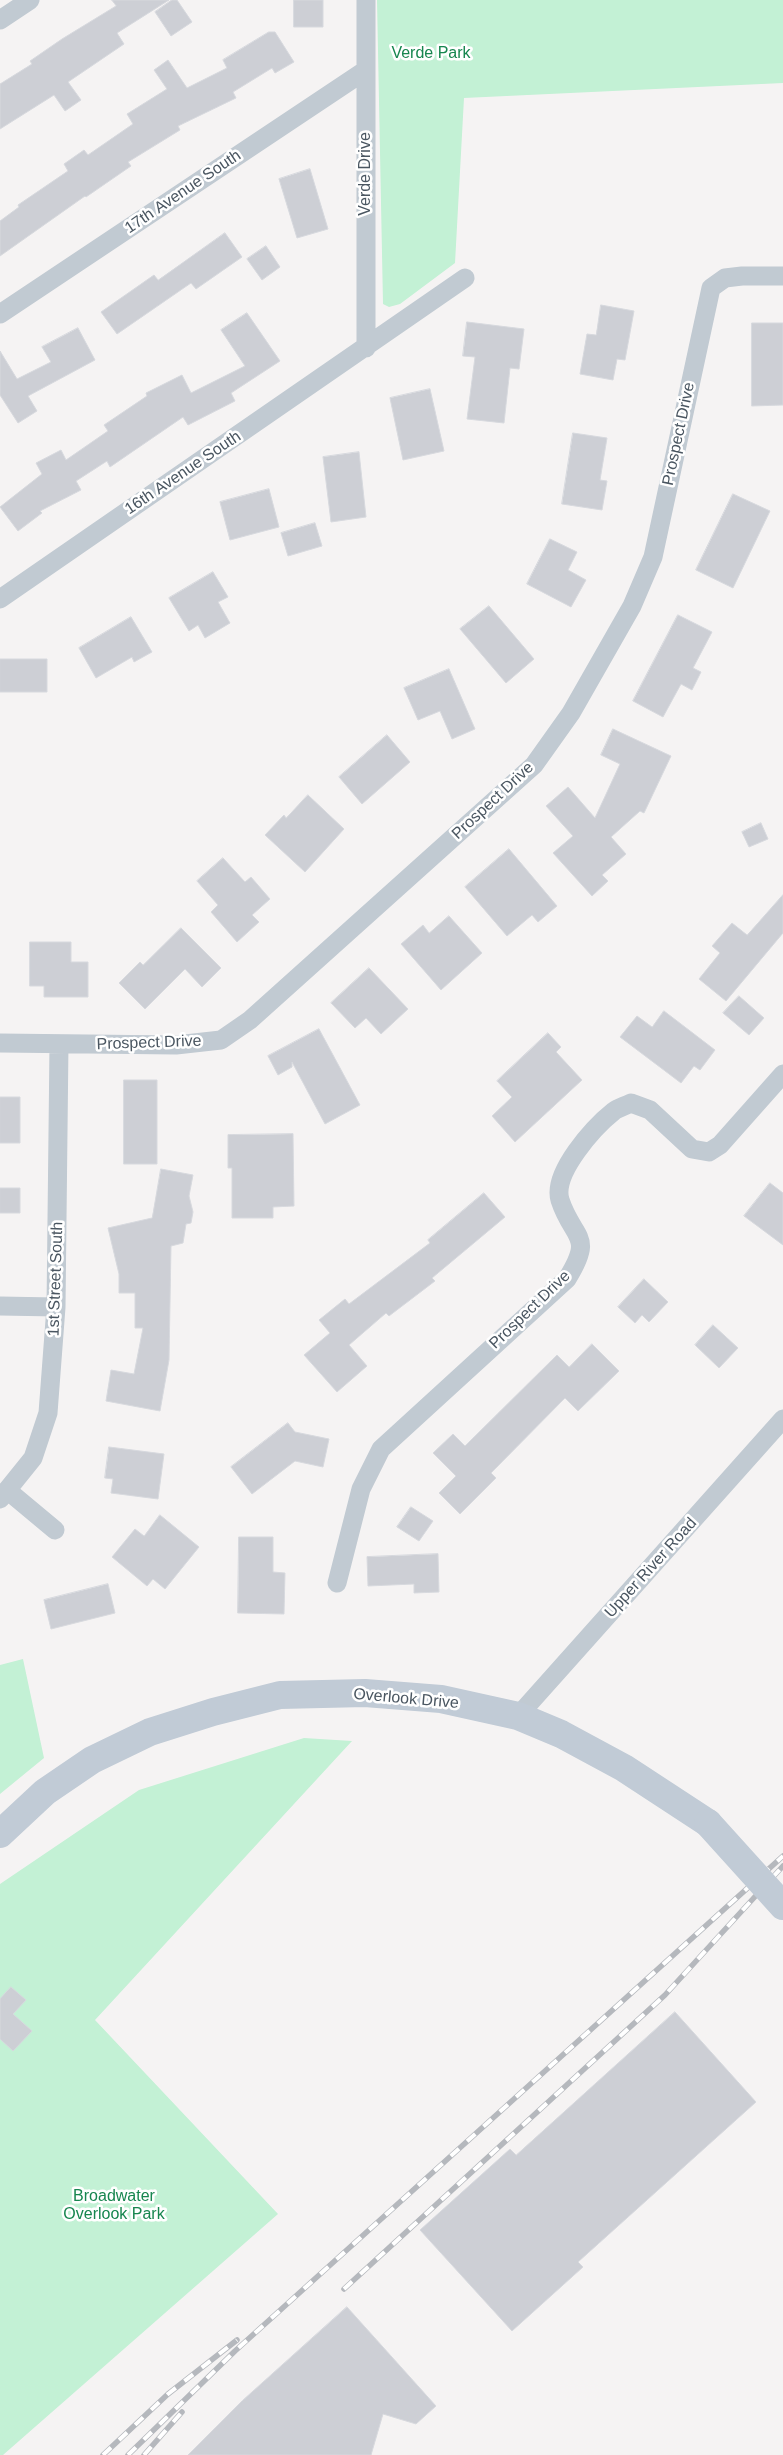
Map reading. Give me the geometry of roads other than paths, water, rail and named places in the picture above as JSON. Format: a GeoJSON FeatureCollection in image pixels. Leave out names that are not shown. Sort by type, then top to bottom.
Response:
{"type":"FeatureCollection","features":[{"type":"Feature","properties":{"kind":"main road","name":"Overlook Drive"},"geometry":{"type":"LineString","coordinates":[[0,1834],[45,1792],[92,1760],[150,1732],[213,1712],[280,1695],[364,1693],[432,1698],[518,1716],[561,1734],[624,1768],[708,1823],[783,1906]]}},
{"type":"Feature","properties":{"kind":"street"},"geometry":{"type":"LineString","coordinates":[[0,20],[30,0]]}},
{"type":"Feature","properties":{"kind":"street","name":"Verde Drive"},"geometry":{"type":"LineString","coordinates":[[366,0],[366,348]]}},
{"type":"Feature","properties":{"kind":"street","name":"17th Avenue South"},"geometry":{"type":"LineString","coordinates":[[0,314],[366,70]]}},
{"type":"Feature","properties":{"kind":"street","name":"Prospect Drive"},"geometry":{"type":"LineString","coordinates":[[0,1043],[176,1045],[221,1040],[250,1020],[534,765],[581,696],[632,606],[653,557],[711,288],[725,278],[783,276]]}},
{"type":"Feature","properties":{"kind":"street","name":"16th Avenue South"},"geometry":{"type":"LineString","coordinates":[[0,599],[465,278]]}},
{"type":"Feature","properties":{"kind":"street","name":"1st Street South"},"geometry":{"type":"LineString","coordinates":[[4,1494],[33,1458],[48,1413],[56,1307],[59,1044]]}},
{"type":"Feature","properties":{"kind":"street","name":"Prospect Drive"},"geometry":{"type":"LineString","coordinates":[[337,1583],[361,1489],[381,1449],[567,1280],[580,1259],[581,1243],[559,1198],[561,1178],[570,1158],[614,1111],[631,1103],[650,1110],[692,1148],[709,1152],[720,1145],[783,1074]]}},
{"type":"Feature","properties":{"kind":"street"},"geometry":{"type":"LineString","coordinates":[[0,1306],[56,1307]]}},
{"type":"Feature","properties":{"kind":"street","name":"Upper River Road"},"geometry":{"type":"LineString","coordinates":[[518,1716],[783,1419]]}},
{"type":"Feature","properties":{"kind":"street"},"geometry":{"type":"LineString","coordinates":[[4,1494],[55,1530]]}},
{"type":"Feature","properties":{"kind":"railway"},"geometry":{"type":"LineString","coordinates":[[128,2455],[235,2351],[783,1856]]}},
{"type":"Feature","properties":{"kind":"railway"},"geometry":{"type":"LineString","coordinates":[[344,2289],[665,1995],[783,1866]]}},
{"type":"Feature","properties":{"kind":"railway"},"geometry":{"type":"LineString","coordinates":[[103,2455],[168,2394],[237,2340]]}},
{"type":"Feature","properties":{"kind":"railway"},"geometry":{"type":"LineString","coordinates":[[144,2455],[182,2412]]}},
{"type":"Feature","properties":{"kind":"park label","name":"Verde Park"},"geometry":{"type":"Point","coordinates":[431,54]}},
{"type":"Feature","properties":{"kind":"park label","name":"Broadwater Overlook Park"},"geometry":{"type":"Point","coordinates":[114,2206]}}]}
